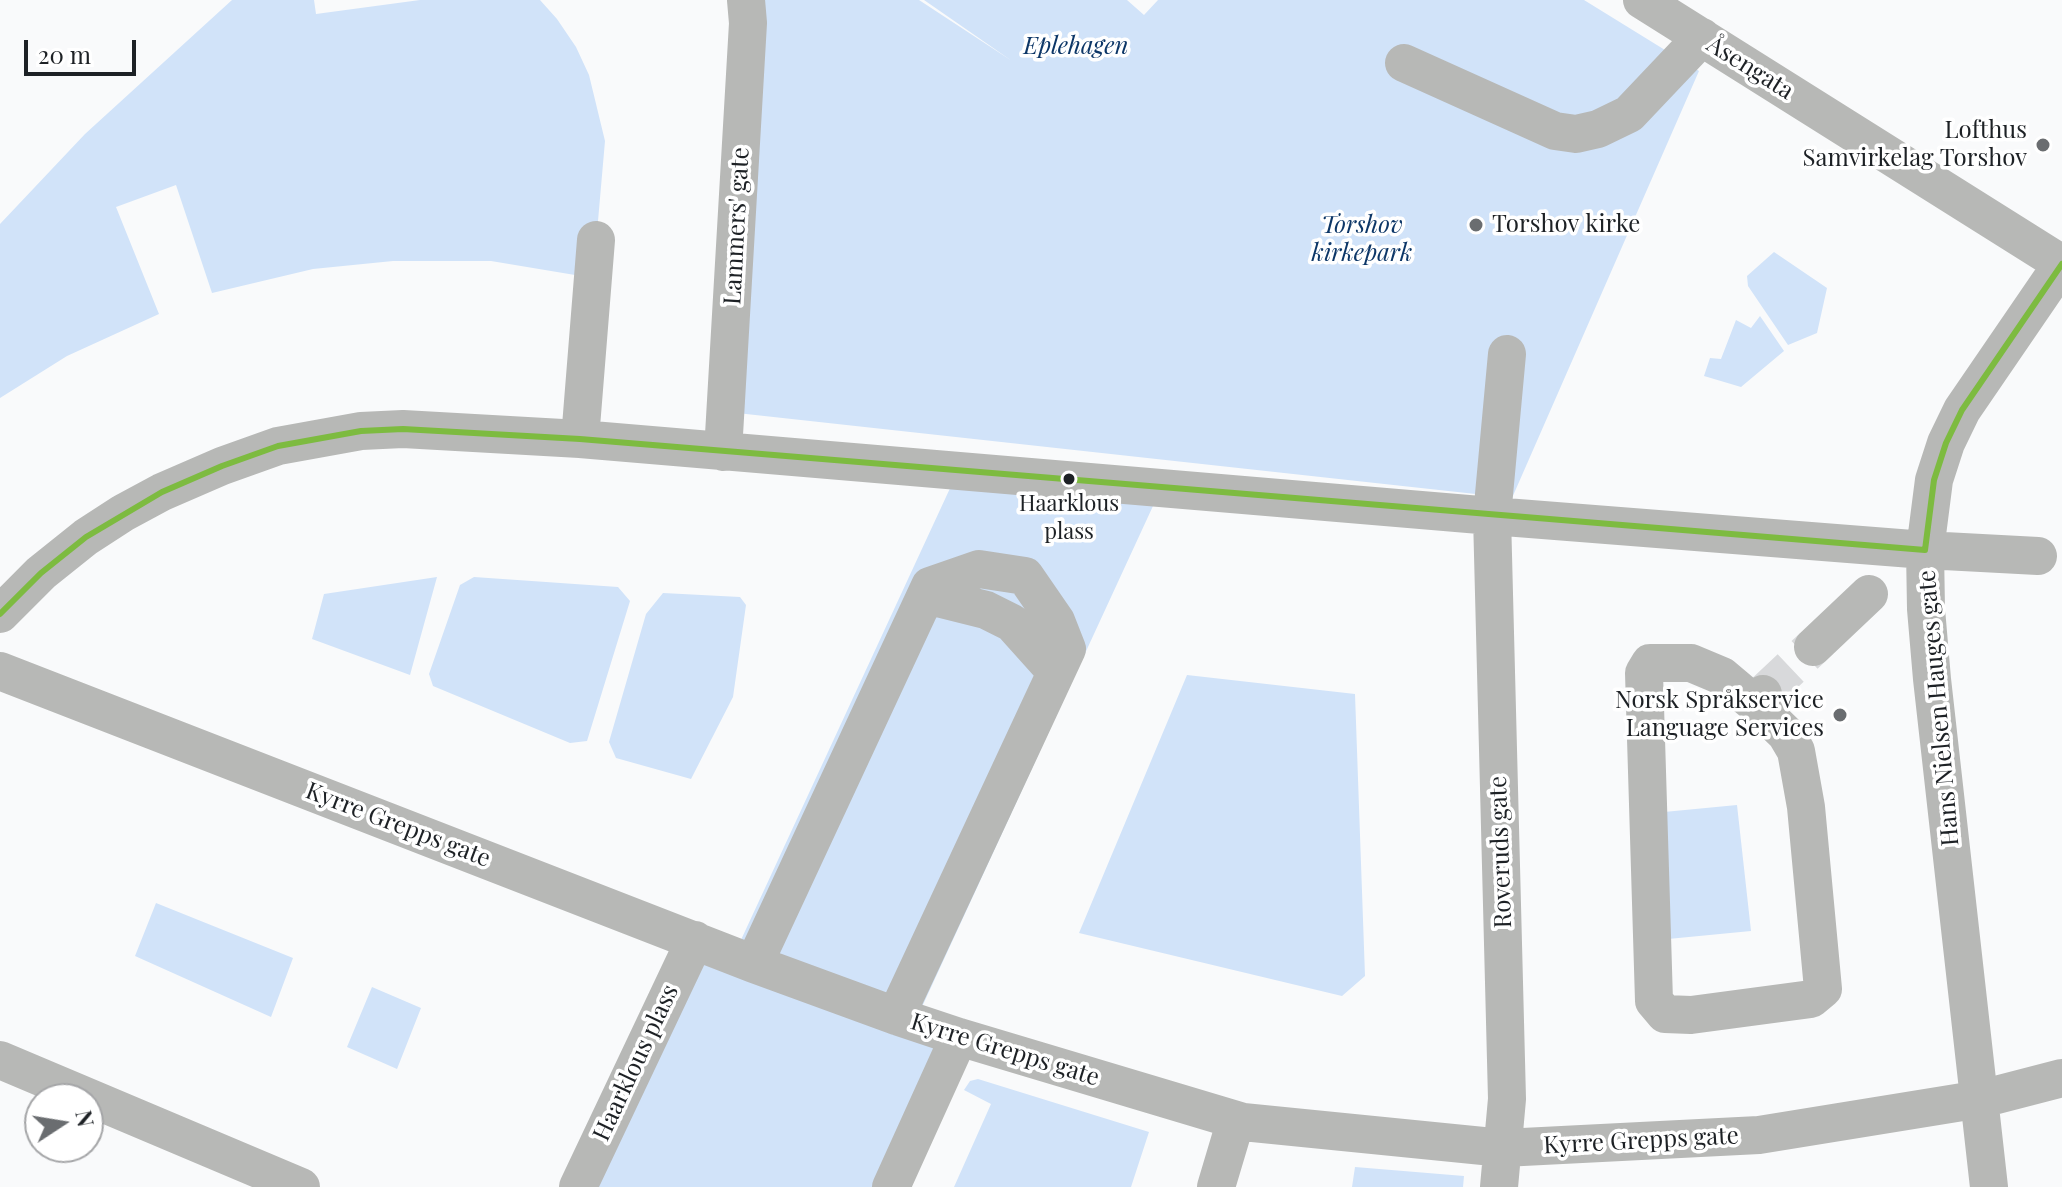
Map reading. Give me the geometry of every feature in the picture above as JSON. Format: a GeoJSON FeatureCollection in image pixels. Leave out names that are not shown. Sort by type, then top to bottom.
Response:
{"type":"FeatureCollection","features":[{"type":"Feature","properties":{"kind":"street","name":"Lammers' gate"},"geometry":{"type":"LineString","coordinates":[[723,452],[748,23],[746,0]]}},
{"type":"Feature","properties":{"kind":"street","name":"Åsengata"},"geometry":{"type":"LineString","coordinates":[[1642,0],[2062,264]]}},
{"type":"Feature","properties":{"kind":"street"},"geometry":{"type":"LineString","coordinates":[[1404,63],[1555,131],[1576,134],[1598,129],[1629,114],[1702,37]]}},
{"type":"Feature","properties":{"kind":"street"},"geometry":{"type":"LineString","coordinates":[[580,439],[596,240]]}},
{"type":"Feature","properties":{"kind":"street","name":"Hans Nielsen Hauges gate"},"geometry":{"type":"LineString","coordinates":[[1989,1187],[1932,679],[1925,550],[1934,480],[1946,443],[1962,410],[2062,264]]}},
{"type":"Feature","properties":{"kind":"street","name":"Roveruds gate"},"geometry":{"type":"LineString","coordinates":[[1499,1187],[1507,1099],[1492,516],[1507,354]]}},
{"type":"Feature","properties":{"kind":"street"},"geometry":{"type":"LineString","coordinates":[[0,614],[41,573],[123,513],[174,487],[257,453],[313,438],[403,429],[580,439],[1492,516],[2038,556]]}},
{"type":"Feature","properties":{"kind":"street"},"geometry":{"type":"LineString","coordinates":[[754,964],[930,586],[979,569],[1025,576],[1056,621],[1067,649],[896,1016]]}},
{"type":"Feature","properties":{"kind":"street"},"geometry":{"type":"LineString","coordinates":[[1813,647],[1869,594]]}},
{"type":"Feature","properties":{"kind":"street"},"geometry":{"type":"LineString","coordinates":[[1650,663],[1691,663],[1722,676],[1758,698],[1796,751],[1806,807],[1823,989],[1811,999],[1691,1015],[1665,1014],[1654,1001],[1644,673],[1650,663]]}},
{"type":"Feature","properties":{"kind":"street","name":"Kyrre Grepps gate"},"geometry":{"type":"LineString","coordinates":[[0,671],[754,964],[896,1016],[1236,1120],[1503,1148],[1759,1135],[1981,1099],[2062,1078]]}},
{"type":"Feature","properties":{"kind":"street","name":"Haarklous plass"},"geometry":{"type":"LineString","coordinates":[[578,1187],[695,940]]}},
{"type":"Feature","properties":{"kind":"street"},"geometry":{"type":"LineString","coordinates":[[891,1187],[959,1037]]}},
{"type":"Feature","properties":{"kind":"street"},"geometry":{"type":"LineString","coordinates":[[0,1060],[301,1187]]}},
{"type":"Feature","properties":{"kind":"street"},"geometry":{"type":"LineString","coordinates":[[1216,1187],[1236,1120]]}},
{"type":"Feature","properties":{"kind":"green space"},"geometry":{"type":"Polygon","coordinates":[[[232,0],[314,0],[316,14],[420,0],[540,0],[576,47],[589,75],[605,141],[593,278],[491,261],[393,261],[313,269],[212,293],[176,185],[116,207],[159,314],[67,356],[0,398],[0,224],[85,134],[232,0]]]}},
{"type":"Feature","properties":{"kind":"green space","name":"Torshov kirkepark"},"geometry":{"type":"Polygon","coordinates":[[[749,0],[919,0],[1012,61],[924,0],[1127,0],[1144,15],[1158,0],[1584,0],[1699,71],[1512,498],[737,413],[749,0]]]}},
{"type":"Feature","properties":{"kind":"green space"},"geometry":{"type":"Polygon","coordinates":[[[1774,252],[1827,288],[1817,333],[1788,345],[1748,286],[1747,276],[1774,252]]]}},
{"type":"Feature","properties":{"kind":"green space"},"geometry":{"type":"Polygon","coordinates":[[[1760,316],[1784,351],[1741,387],[1704,376],[1710,358],[1721,359],[1736,320],[1751,328],[1760,316]]]}},
{"type":"Feature","properties":{"kind":"green space"},"geometry":{"type":"Polygon","coordinates":[[[952,484],[1153,506],[915,1022],[959,1037],[894,1187],[585,1187],[695,940],[734,955],[952,484]]]}},
{"type":"Feature","properties":{"kind":"green space"},"geometry":{"type":"Polygon","coordinates":[[[437,577],[410,675],[312,639],[324,594],[437,577]]]}},
{"type":"Feature","properties":{"kind":"green space"},"geometry":{"type":"Polygon","coordinates":[[[474,577],[618,587],[630,601],[587,741],[570,743],[433,686],[429,674],[460,585],[474,577]]]}},
{"type":"Feature","properties":{"kind":"green space"},"geometry":{"type":"Polygon","coordinates":[[[663,593],[740,597],[746,605],[733,697],[691,779],[616,758],[609,742],[646,614],[663,593]]]}},
{"type":"Feature","properties":{"kind":"green space"},"geometry":{"type":"Polygon","coordinates":[[[1187,675],[1355,694],[1365,976],[1342,996],[1079,933],[1187,675]]]}},
{"type":"Feature","properties":{"kind":"green space"},"geometry":{"type":"Polygon","coordinates":[[[1737,805],[1751,931],[1668,939],[1664,812],[1737,805]]]}},
{"type":"Feature","properties":{"kind":"green space"},"geometry":{"type":"Polygon","coordinates":[[[156,903],[293,958],[271,1017],[135,956],[156,903]]]}},
{"type":"Feature","properties":{"kind":"green space"},"geometry":{"type":"Polygon","coordinates":[[[372,987],[421,1008],[397,1069],[347,1047],[372,987]]]}},
{"type":"Feature","properties":{"kind":"green space"},"geometry":{"type":"Polygon","coordinates":[[[978,1079],[1149,1132],[1131,1187],[954,1187],[991,1104],[964,1090],[970,1081],[978,1079]]]}},
{"type":"Feature","properties":{"kind":"green space"},"geometry":{"type":"Polygon","coordinates":[[[1355,1167],[1464,1176],[1463,1187],[1352,1187],[1355,1167]]]}},
{"type":"Feature","properties":{"kind":"tunnel"},"geometry":{"type":"LineString","coordinates":[[1763,694],[1813,647]]}},
{"type":"Feature","properties":{"kind":"transit line"},"geometry":{"type":"LineString","coordinates":[[1925,550],[1934,480],[1946,443],[1962,410],[2062,264]]}},
{"type":"Feature","properties":{"kind":"transit line"},"geometry":{"type":"LineString","coordinates":[[0,614],[41,573],[86,537],[162,492],[278,446],[361,431],[403,429],[580,439],[1925,550]]}},
{"type":"Feature","properties":{"kind":"place","name":"Lofthus Samvirkelag Torshov"},"geometry":{"type":"Point","coordinates":[2043,145]}},
{"type":"Feature","properties":{"kind":"place","name":"Torshov kirke"},"geometry":{"type":"Point","coordinates":[1476,225]}},
{"type":"Feature","properties":{"kind":"place","name":"Haarklous plass"},"geometry":{"type":"Point","coordinates":[1069,479]}},
{"type":"Feature","properties":{"kind":"place","name":"Norsk Språkservice Language Services"},"geometry":{"type":"Point","coordinates":[1840,715]}},
{"type":"Feature","properties":{"kind":"park label","name":"Eplehagen"},"geometry":{"type":"Point","coordinates":[1076,47]}}]}
